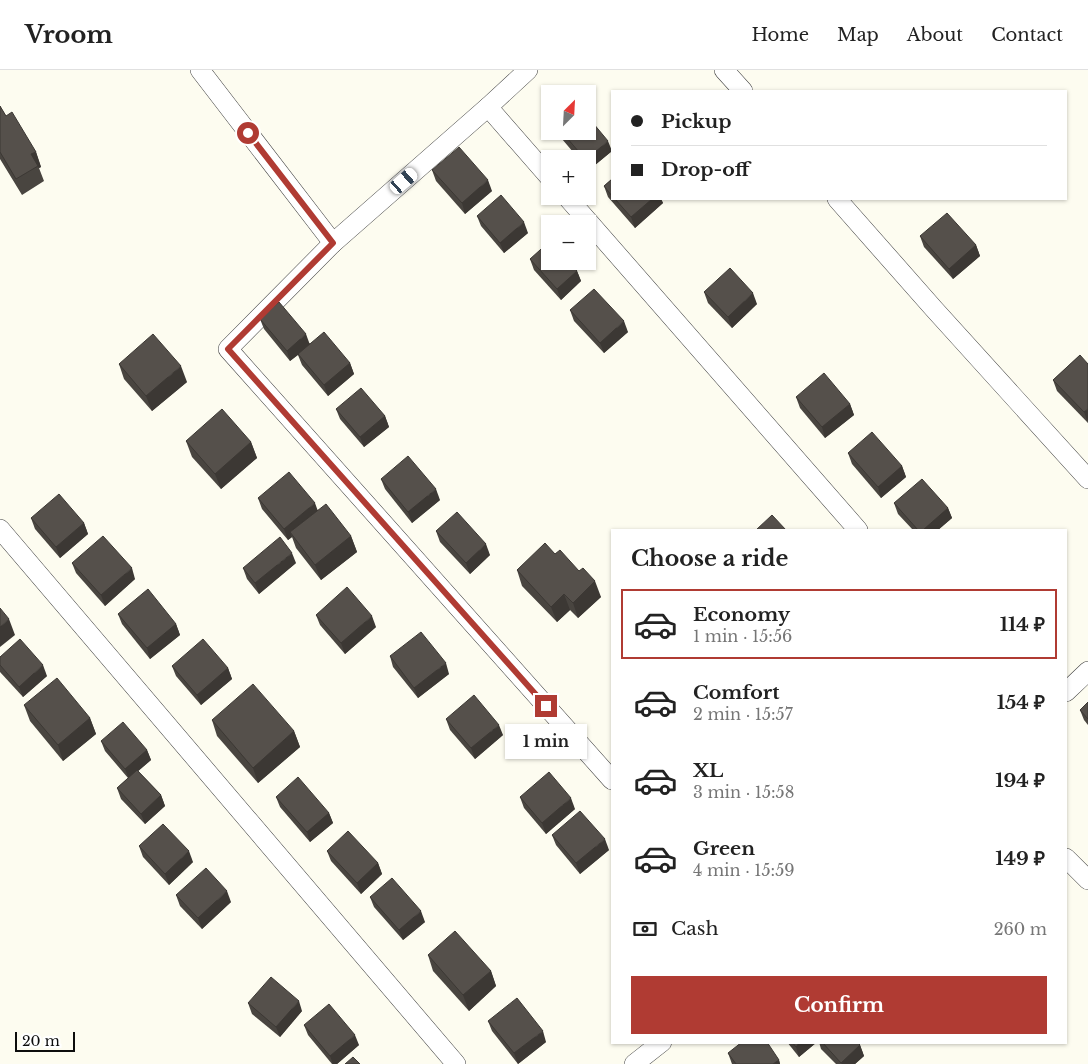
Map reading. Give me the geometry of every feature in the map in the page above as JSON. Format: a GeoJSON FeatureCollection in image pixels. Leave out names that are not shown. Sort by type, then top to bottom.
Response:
{"type":"FeatureCollection","features":[{"type":"Feature","properties":{"kind":"street"},"geometry":{"type":"LineString","coordinates":[[200,70],[333,243]]}},
{"type":"Feature","properties":{"kind":"street"},"geometry":{"type":"LineString","coordinates":[[528,70],[488,108],[333,243],[228,349],[611,779]]}},
{"type":"Feature","properties":{"kind":"street"},"geometry":{"type":"LineString","coordinates":[[724,70],[742,90]]}},
{"type":"Feature","properties":{"kind":"street"},"geometry":{"type":"LineString","coordinates":[[488,108],[541,168]]}},
{"type":"Feature","properties":{"kind":"street"},"geometry":{"type":"LineString","coordinates":[[838,200],[1088,479]]}},
{"type":"Feature","properties":{"kind":"street"},"geometry":{"type":"LineString","coordinates":[[574,205],[857,529]]}},
{"type":"Feature","properties":{"kind":"street"},"geometry":{"type":"LineString","coordinates":[[0,530],[456,1064]]}},
{"type":"Feature","properties":{"kind":"street"},"geometry":{"type":"LineString","coordinates":[[1067,691],[1088,671]]}},
{"type":"Feature","properties":{"kind":"street"},"geometry":{"type":"LineString","coordinates":[[1067,859],[1088,880]]}},
{"type":"Feature","properties":{"kind":"street"},"geometry":{"type":"LineString","coordinates":[[634,1064],[659,1044]]}},
{"type":"Feature","properties":{"kind":"building"},"geometry":{"type":"Polygon","coordinates":[[[0,106],[6,116],[12,112],[36,152],[31,154],[38,166],[16,179],[0,152],[0,106]]]}},
{"type":"Feature","properties":{"kind":"building"},"geometry":{"type":"Polygon","coordinates":[[[596,127],[608,141],[596,151],[577,150],[569,140],[596,140],[596,127]]]}},
{"type":"Feature","properties":{"kind":"building"},"geometry":{"type":"Polygon","coordinates":[[[459,147],[488,180],[462,203],[432,170],[459,147]]]}},
{"type":"Feature","properties":{"kind":"building"},"geometry":{"type":"Polygon","coordinates":[[[611,180],[611,195],[604,186],[611,180]]]}},
{"type":"Feature","properties":{"kind":"building"},"geometry":{"type":"Polygon","coordinates":[[[501,195],[524,222],[500,243],[477,216],[501,195]]]}},
{"type":"Feature","properties":{"kind":"building"},"geometry":{"type":"Polygon","coordinates":[[[616,200],[651,200],[631,217],[616,200]]]}},
{"type":"Feature","properties":{"kind":"building"},"geometry":{"type":"Polygon","coordinates":[[[947,213],[976,245],[949,269],[920,236],[947,213]]]}},
{"type":"Feature","properties":{"kind":"building"},"geometry":{"type":"Polygon","coordinates":[[[541,249],[541,270],[577,271],[557,289],[530,259],[541,249]]]}},
{"type":"Feature","properties":{"kind":"building"},"geometry":{"type":"Polygon","coordinates":[[[730,268],[753,293],[728,317],[704,292],[730,268]]]}},
{"type":"Feature","properties":{"kind":"building"},"geometry":{"type":"Polygon","coordinates":[[[594,289],[624,321],[600,343],[570,310],[594,289]]]}},
{"type":"Feature","properties":{"kind":"building"},"geometry":{"type":"Polygon","coordinates":[[[279,302],[306,334],[287,351],[260,319],[279,302]]]}},
{"type":"Feature","properties":{"kind":"building"},"geometry":{"type":"Polygon","coordinates":[[[324,332],[350,363],[324,385],[298,354],[324,332]]]}},
{"type":"Feature","properties":{"kind":"building"},"geometry":{"type":"Polygon","coordinates":[[[153,334],[181,366],[146,396],[119,364],[153,334]]]}},
{"type":"Feature","properties":{"kind":"building"},"geometry":{"type":"Polygon","coordinates":[[[1080,355],[1088,364],[1088,409],[1084,412],[1053,380],[1080,355]]]}},
{"type":"Feature","properties":{"kind":"building"},"geometry":{"type":"Polygon","coordinates":[[[824,373],[850,404],[822,427],[796,397],[824,373]]]}},
{"type":"Feature","properties":{"kind":"building"},"geometry":{"type":"Polygon","coordinates":[[[361,388],[385,416],[360,437],[336,409],[361,388]]]}},
{"type":"Feature","properties":{"kind":"building"},"geometry":{"type":"Polygon","coordinates":[[[222,409],[251,442],[215,474],[186,441],[222,409]]]}},
{"type":"Feature","properties":{"kind":"building"},"geometry":{"type":"Polygon","coordinates":[[[872,432],[902,466],[878,487],[848,453],[872,432]]]}},
{"type":"Feature","properties":{"kind":"building"},"geometry":{"type":"Polygon","coordinates":[[[408,456],[436,489],[408,512],[381,479],[408,456]]]}},
{"type":"Feature","properties":{"kind":"building"},"geometry":{"type":"Polygon","coordinates":[[[289,472],[315,503],[284,529],[258,498],[289,472]]]}},
{"type":"Feature","properties":{"kind":"building"},"geometry":{"type":"Polygon","coordinates":[[[922,479],[948,508],[924,529],[917,529],[894,503],[922,479]]]}},
{"type":"Feature","properties":{"kind":"building"},"geometry":{"type":"Polygon","coordinates":[[[59,494],[84,523],[56,547],[31,518],[59,494]]]}},
{"type":"Feature","properties":{"kind":"building"},"geometry":{"type":"Polygon","coordinates":[[[326,504],[351,536],[315,565],[290,532],[326,504]]]}},
{"type":"Feature","properties":{"kind":"building"},"geometry":{"type":"Polygon","coordinates":[[[457,512],[486,544],[466,563],[436,531],[457,512]]]}},
{"type":"Feature","properties":{"kind":"building"},"geometry":{"type":"Polygon","coordinates":[[[772,515],[785,529],[757,529],[772,515]]]}},
{"type":"Feature","properties":{"kind":"building"},"geometry":{"type":"Polygon","coordinates":[[[103,536],[132,568],[101,595],[72,563],[103,536]]]}},
{"type":"Feature","properties":{"kind":"building"},"geometry":{"type":"Polygon","coordinates":[[[280,537],[292,553],[255,583],[243,568],[280,537]]]}},
{"type":"Feature","properties":{"kind":"building"},"geometry":{"type":"Polygon","coordinates":[[[545,543],[555,554],[560,550],[579,571],[583,568],[595,581],[573,603],[564,594],[551,607],[517,570],[545,543]]]}},
{"type":"Feature","properties":{"kind":"building"},"geometry":{"type":"Polygon","coordinates":[[[347,587],[372,616],[341,643],[316,615],[347,587]]]}},
{"type":"Feature","properties":{"kind":"building"},"geometry":{"type":"Polygon","coordinates":[[[148,589],[176,624],[147,648],[118,614],[148,589]]]}},
{"type":"Feature","properties":{"kind":"building"},"geometry":{"type":"Polygon","coordinates":[[[0,608],[9,619],[0,627],[0,608]]]}},
{"type":"Feature","properties":{"kind":"building"},"geometry":{"type":"Polygon","coordinates":[[[421,632],[446,663],[414,688],[390,656],[421,632]]]}},
{"type":"Feature","properties":{"kind":"building"},"geometry":{"type":"Polygon","coordinates":[[[20,639],[43,665],[19,687],[0,665],[0,657],[20,639]]]}},
{"type":"Feature","properties":{"kind":"building"},"geometry":{"type":"Polygon","coordinates":[[[203,639],[228,668],[197,695],[172,666],[203,639]]]}},
{"type":"Feature","properties":{"kind":"building"},"geometry":{"type":"Polygon","coordinates":[[[57,678],[90,718],[58,745],[24,705],[57,678]]]}},
{"type":"Feature","properties":{"kind":"building"},"geometry":{"type":"Polygon","coordinates":[[[253,684],[294,731],[253,768],[212,720],[253,684]]]}},
{"type":"Feature","properties":{"kind":"building"},"geometry":{"type":"Polygon","coordinates":[[[474,695],[499,725],[471,748],[446,719],[474,695]]]}},
{"type":"Feature","properties":{"kind":"building"},"geometry":{"type":"Polygon","coordinates":[[[1088,702],[1088,719],[1080,710],[1088,702]]]}},
{"type":"Feature","properties":{"kind":"building"},"geometry":{"type":"Polygon","coordinates":[[[123,722],[147,750],[125,769],[101,741],[123,722]]]}},
{"type":"Feature","properties":{"kind":"building"},"geometry":{"type":"Polygon","coordinates":[[[137,770],[161,795],[141,814],[117,788],[137,770]]]}},
{"type":"Feature","properties":{"kind":"building"},"geometry":{"type":"Polygon","coordinates":[[[549,772],[571,798],[542,823],[520,797],[549,772]]]}},
{"type":"Feature","properties":{"kind":"building"},"geometry":{"type":"Polygon","coordinates":[[[298,777],[329,813],[307,832],[276,797],[298,777]]]}},
{"type":"Feature","properties":{"kind":"building"},"geometry":{"type":"Polygon","coordinates":[[[580,811],[605,839],[576,863],[552,835],[580,811]]]}},
{"type":"Feature","properties":{"kind":"building"},"geometry":{"type":"Polygon","coordinates":[[[163,824],[189,851],[165,874],[139,846],[163,824]]]}},
{"type":"Feature","properties":{"kind":"building"},"geometry":{"type":"Polygon","coordinates":[[[348,831],[378,863],[357,883],[327,851],[348,831]]]}},
{"type":"Feature","properties":{"kind":"building"},"geometry":{"type":"Polygon","coordinates":[[[206,868],[227,891],[198,918],[176,895],[206,868]]]}},
{"type":"Feature","properties":{"kind":"building"},"geometry":{"type":"Polygon","coordinates":[[[392,878],[421,911],[399,930],[370,897],[392,878]]]}},
{"type":"Feature","properties":{"kind":"building"},"geometry":{"type":"Polygon","coordinates":[[[455,931],[491,971],[463,995],[428,955],[455,931]]]}},
{"type":"Feature","properties":{"kind":"building"},"geometry":{"type":"Polygon","coordinates":[[[271,977],[299,1001],[276,1027],[248,1003],[271,977]]]}},
{"type":"Feature","properties":{"kind":"building"},"geometry":{"type":"Polygon","coordinates":[[[517,998],[543,1031],[514,1053],[488,1021],[517,998]]]}},
{"type":"Feature","properties":{"kind":"building"},"geometry":{"type":"Polygon","coordinates":[[[329,1004],[355,1035],[330,1056],[304,1025],[329,1004]]]}},
{"type":"Feature","properties":{"kind":"building"},"geometry":{"type":"Polygon","coordinates":[[[739,1044],[768,1044],[779,1060],[773,1064],[736,1064],[728,1053],[739,1044]]]}},
{"type":"Feature","properties":{"kind":"building"},"geometry":{"type":"Polygon","coordinates":[[[824,1044],[860,1045],[841,1063],[824,1044]]]}},
{"type":"Feature","properties":{"kind":"building"},"geometry":{"type":"Polygon","coordinates":[[[353,1057],[360,1064],[345,1064],[353,1057]]]}},
{"type":"Feature","properties":{"kind":"route"},"geometry":{"type":"LineString","coordinates":[[248,133],[333,243],[228,349],[546,706]]}}]}
